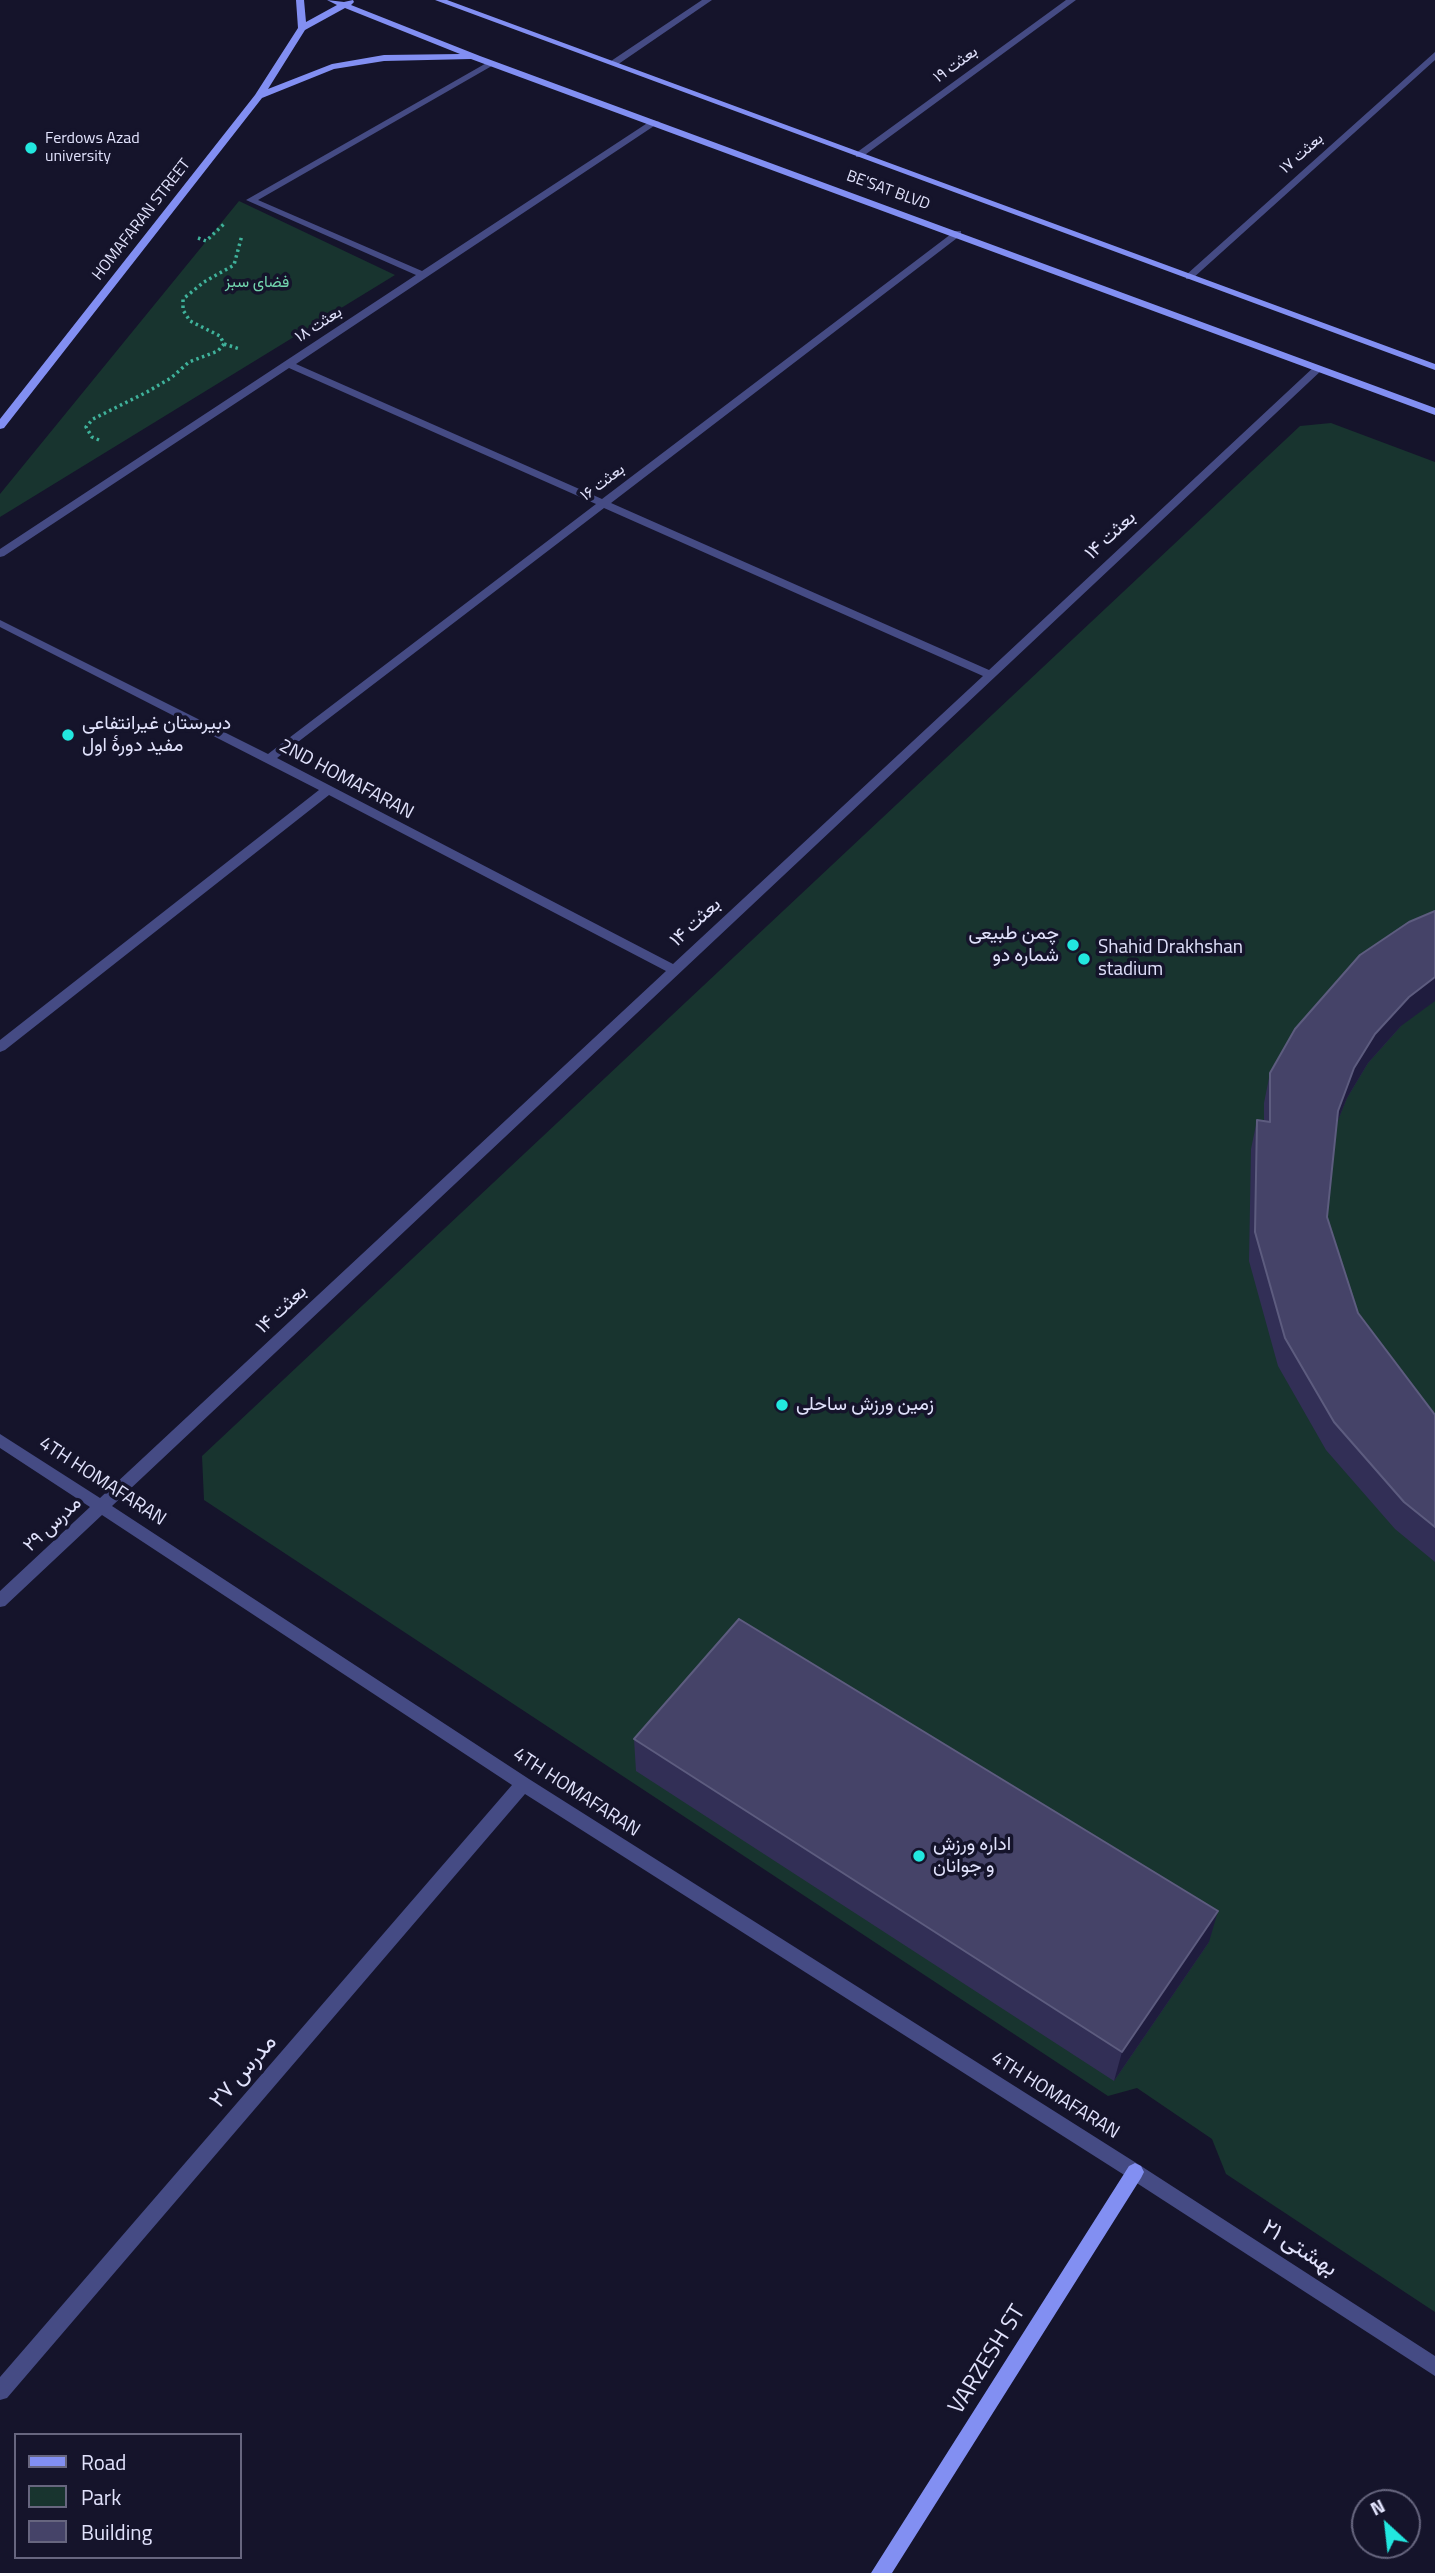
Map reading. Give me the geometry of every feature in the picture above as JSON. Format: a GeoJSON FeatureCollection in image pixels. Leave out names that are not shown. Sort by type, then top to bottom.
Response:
{"type":"FeatureCollection","features":[{"type":"Feature","properties":{"kind":"main road"},"geometry":{"type":"LineString","coordinates":[[300,0],[302,28],[349,3]]}},
{"type":"Feature","properties":{"kind":"main road","name":"BE'SAT BLVD"},"geometry":{"type":"LineString","coordinates":[[331,0],[349,3],[477,58],[958,233],[1435,412]]}},
{"type":"Feature","properties":{"kind":"main road","name":"BE'SAT BLVD"},"geometry":{"type":"LineString","coordinates":[[439,0],[1435,367]]}},
{"type":"Feature","properties":{"kind":"main road","name":"HOMAFARAN STREET"},"geometry":{"type":"LineString","coordinates":[[0,426],[259,96],[302,28]]}},
{"type":"Feature","properties":{"kind":"main road"},"geometry":{"type":"LineString","coordinates":[[259,96],[332,67],[371,60],[477,58]]}},
{"type":"Feature","properties":{"kind":"main road","name":"VARZESH ST"},"geometry":{"type":"LineString","coordinates":[[881,2573],[1135,2172]]}},
{"type":"Feature","properties":{"kind":"street"},"geometry":{"type":"LineString","coordinates":[[614,64],[708,0]]}},
{"type":"Feature","properties":{"kind":"street","name":"بعثت ۱۹"},"geometry":{"type":"LineString","coordinates":[[859,155],[1072,0]]}},
{"type":"Feature","properties":{"kind":"street","name":"بعثت ۱۷"},"geometry":{"type":"LineString","coordinates":[[1189,277],[1435,55]]}},
{"type":"Feature","properties":{"kind":"street"},"geometry":{"type":"LineString","coordinates":[[251,200],[493,63]]}},
{"type":"Feature","properties":{"kind":"street","name":"بعثت ۱۸"},"geometry":{"type":"LineString","coordinates":[[0,554],[656,122]]}},
{"type":"Feature","properties":{"kind":"street"},"geometry":{"type":"LineString","coordinates":[[251,200],[423,275]]}},
{"type":"Feature","properties":{"kind":"street","name":"بعثت ۱۶"},"geometry":{"type":"LineString","coordinates":[[268,759],[958,233]]}},
{"type":"Feature","properties":{"kind":"street"},"geometry":{"type":"LineString","coordinates":[[288,364],[990,676]]}},
{"type":"Feature","properties":{"kind":"street","name":"بعثت ۱۴"},"geometry":{"type":"LineString","coordinates":[[101,1507],[1319,369]]}},
{"type":"Feature","properties":{"kind":"street","name":"2ND HOMAFARAN"},"geometry":{"type":"LineString","coordinates":[[0,623],[674,970]]}},
{"type":"Feature","properties":{"kind":"street"},"geometry":{"type":"LineString","coordinates":[[0,1047],[326,791]]}},
{"type":"Feature","properties":{"kind":"street","name":"4TH HOMAFARAN"},"geometry":{"type":"LineString","coordinates":[[0,1440],[523,1783],[1135,2172]]}},
{"type":"Feature","properties":{"kind":"street","name":"مدرس ۲۹"},"geometry":{"type":"LineString","coordinates":[[0,1601],[101,1507]]}},
{"type":"Feature","properties":{"kind":"street","name":"مدرس ۲۷"},"geometry":{"type":"LineString","coordinates":[[0,2390],[523,1783]]}},
{"type":"Feature","properties":{"kind":"street","name":"بهشتی ۲۱"},"geometry":{"type":"LineString","coordinates":[[1135,2172],[1435,2367]]}},
{"type":"Feature","properties":{"kind":"path"},"geometry":{"type":"LineString","coordinates":[[141,461],[92,437],[86,427],[100,415],[171,378],[189,362],[218,351],[225,344],[220,336],[190,321],[183,310],[183,299],[204,282],[234,265],[251,200]]}},
{"type":"Feature","properties":{"kind":"green space","name":"فضای سبز"},"geometry":{"type":"Polygon","coordinates":[[[239,201],[395,275],[0,517],[0,494],[239,201]]]}},
{"type":"Feature","properties":{"kind":"green space","name":"Shahid Drakhshan stadium"},"geometry":{"type":"Polygon","coordinates":[[[1331,423],[1435,462],[1435,2312],[1226,2174],[1212,2139],[1137,2088],[1108,2096],[204,1500],[202,1456],[1300,426],[1331,423]]]}},
{"type":"Feature","properties":{"kind":"building"},"geometry":{"type":"Polygon","coordinates":[[[1435,911],[1435,977],[1409,997],[1375,1034],[1354,1068],[1338,1111],[1327,1217],[1358,1313],[1435,1415],[1435,1527],[1404,1502],[1334,1422],[1285,1338],[1255,1232],[1257,1120],[1270,1122],[1270,1073],[1295,1029],[1360,955],[1409,922],[1435,911]]]}},
{"type":"Feature","properties":{"kind":"building","name":"اداره ورزش و جوانان"},"geometry":{"type":"Polygon","coordinates":[[[739,1619],[1218,1911],[1122,2052],[634,1739],[739,1619]]]}},
{"type":"Feature","properties":{"kind":"place","name":"Ferdows Azad university"},"geometry":{"type":"Point","coordinates":[31,148]}},
{"type":"Feature","properties":{"kind":"place","name":"دبیرستان غیرانتفاعی مفید دورهٔ اول"},"geometry":{"type":"Point","coordinates":[68,735]}},
{"type":"Feature","properties":{"kind":"place","name":"چمن طبیعی شماره دو"},"geometry":{"type":"Point","coordinates":[1073,945]}},
{"type":"Feature","properties":{"kind":"place","name":"Shahid Drakhshan stadium"},"geometry":{"type":"Point","coordinates":[1084,959]}},
{"type":"Feature","properties":{"kind":"place","name":"زمین ورزش ساحلی"},"geometry":{"type":"Point","coordinates":[782,1405]}},
{"type":"Feature","properties":{"kind":"place","name":"اداره ورزش و جوانان"},"geometry":{"type":"Point","coordinates":[919,1856]}}]}
